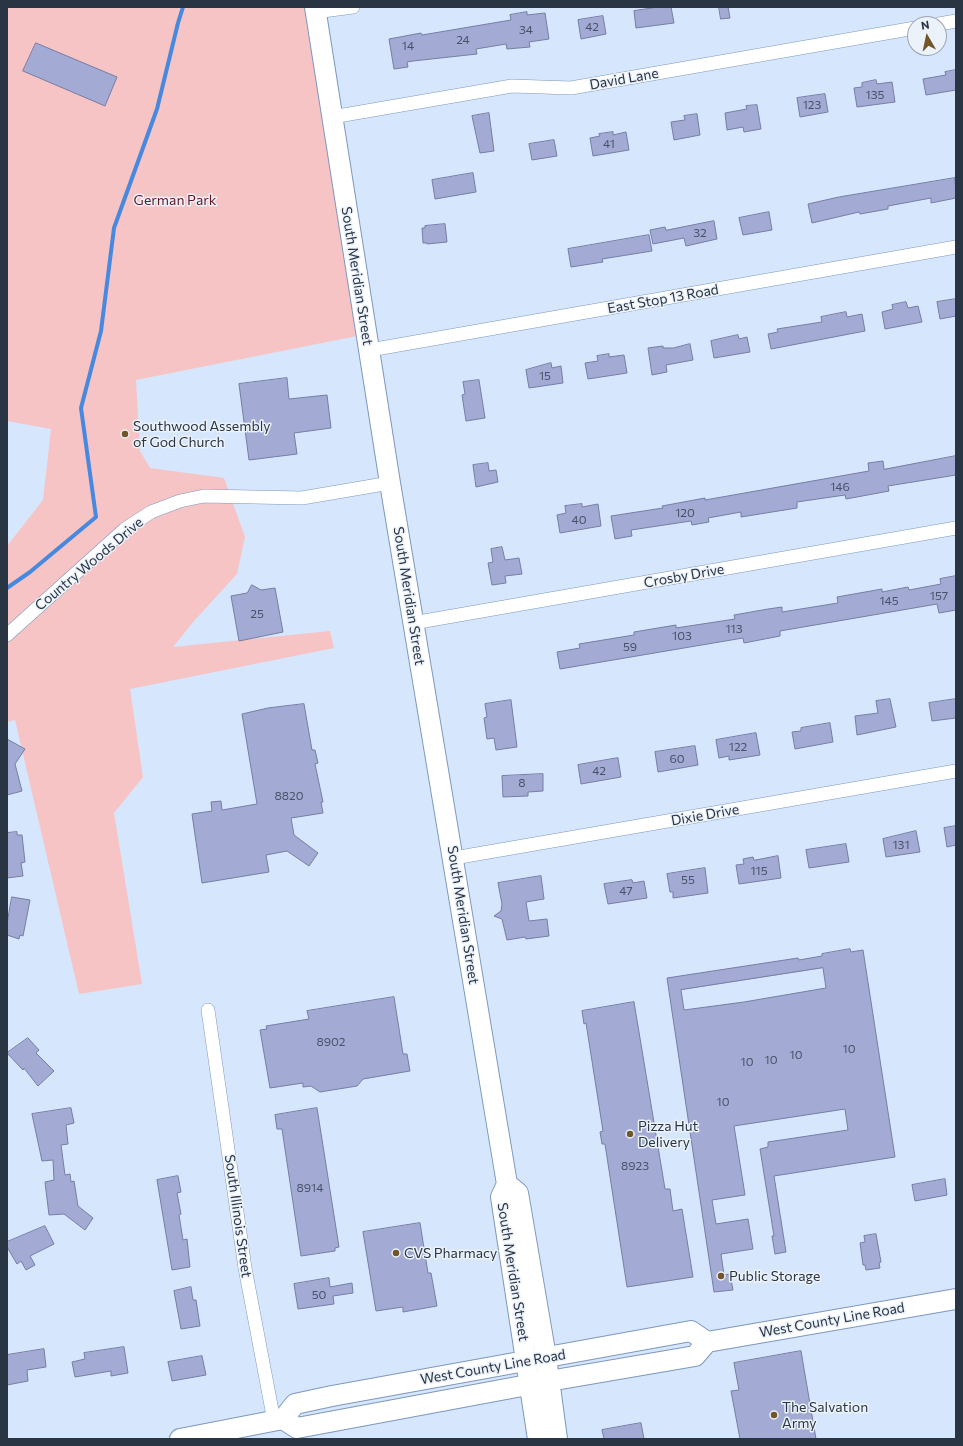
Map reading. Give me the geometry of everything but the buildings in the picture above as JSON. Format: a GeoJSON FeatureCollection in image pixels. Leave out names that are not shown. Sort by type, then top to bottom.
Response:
{"type":"FeatureCollection","features":[{"type":"Feature","properties":{"kind":"main road","name":"South Meridian Street"},"geometry":{"type":"LineString","coordinates":[[315,10],[390,483],[454,858],[507,1184],[501,1197],[536,1359]]}},
{"type":"Feature","properties":{"kind":"main road","name":"West County Line Road"},"geometry":{"type":"LineString","coordinates":[[707,1342],[691,1331],[536,1359],[295,1404],[279,1420],[297,1428],[530,1384],[695,1356],[707,1342],[956,1299]]}},
{"type":"Feature","properties":{"kind":"main road"},"geometry":{"type":"LineString","coordinates":[[536,1359],[549,1381],[557,1439]]}},
{"type":"Feature","properties":{"kind":"main road"},"geometry":{"type":"LineString","coordinates":[[536,1359],[530,1384],[538,1439]]}},
{"type":"Feature","properties":{"kind":"main road"},"geometry":{"type":"LineString","coordinates":[[180,1439],[279,1420]]}},
{"type":"Feature","properties":{"kind":"street"},"geometry":{"type":"LineString","coordinates":[[315,10],[353,7]]}},
{"type":"Feature","properties":{"kind":"street","name":"David Lane"},"geometry":{"type":"LineString","coordinates":[[332,117],[512,86],[571,88],[907,29]]}},
{"type":"Feature","properties":{"kind":"street","name":"East Stop 13 Road"},"geometry":{"type":"LineString","coordinates":[[370,350],[956,248]]}},
{"type":"Feature","properties":{"kind":"street","name":"Country Woods Drive"},"geometry":{"type":"LineString","coordinates":[[7,635],[125,529],[151,512],[180,501],[204,496],[302,498],[390,483]]}},
{"type":"Feature","properties":{"kind":"street","name":"Crosby Drive"},"geometry":{"type":"LineString","coordinates":[[413,623],[956,528]]}},
{"type":"Feature","properties":{"kind":"street","name":"Dixie Drive"},"geometry":{"type":"LineString","coordinates":[[454,858],[956,772]]}},
{"type":"Feature","properties":{"kind":"street","name":"South Illinois Street"},"geometry":{"type":"LineString","coordinates":[[208,1010],[245,1268],[279,1420]]}},
{"type":"Feature","properties":{"kind":"green space","name":"German Park"},"geometry":{"type":"Polygon","coordinates":[[[7,7],[315,7],[367,334],[136,380],[140,451],[150,468],[224,478],[245,537],[237,574],[194,621],[173,647],[330,631],[334,648],[130,689],[143,777],[114,813],[142,984],[79,994],[15,720],[7,722],[7,546],[43,500],[51,429],[7,421],[7,7]]]}},
{"type":"Feature","properties":{"kind":"waterway"},"geometry":{"type":"LineString","coordinates":[[7,588],[30,572],[96,517],[81,408],[101,331],[114,228],[157,109],[183,7]]}},
{"type":"Feature","properties":{"kind":"place","name":"Southwood Assembly of God Church"},"geometry":{"type":"Point","coordinates":[125,434]}},
{"type":"Feature","properties":{"kind":"place","name":"Pizza Hut Delivery"},"geometry":{"type":"Point","coordinates":[630,1134]}},
{"type":"Feature","properties":{"kind":"place","name":"CVS Pharmacy"},"geometry":{"type":"Point","coordinates":[396,1253]}},
{"type":"Feature","properties":{"kind":"place","name":"Public Storage"},"geometry":{"type":"Point","coordinates":[721,1276]}},
{"type":"Feature","properties":{"kind":"place","name":"The Salvation Army"},"geometry":{"type":"Point","coordinates":[774,1415]}}]}
